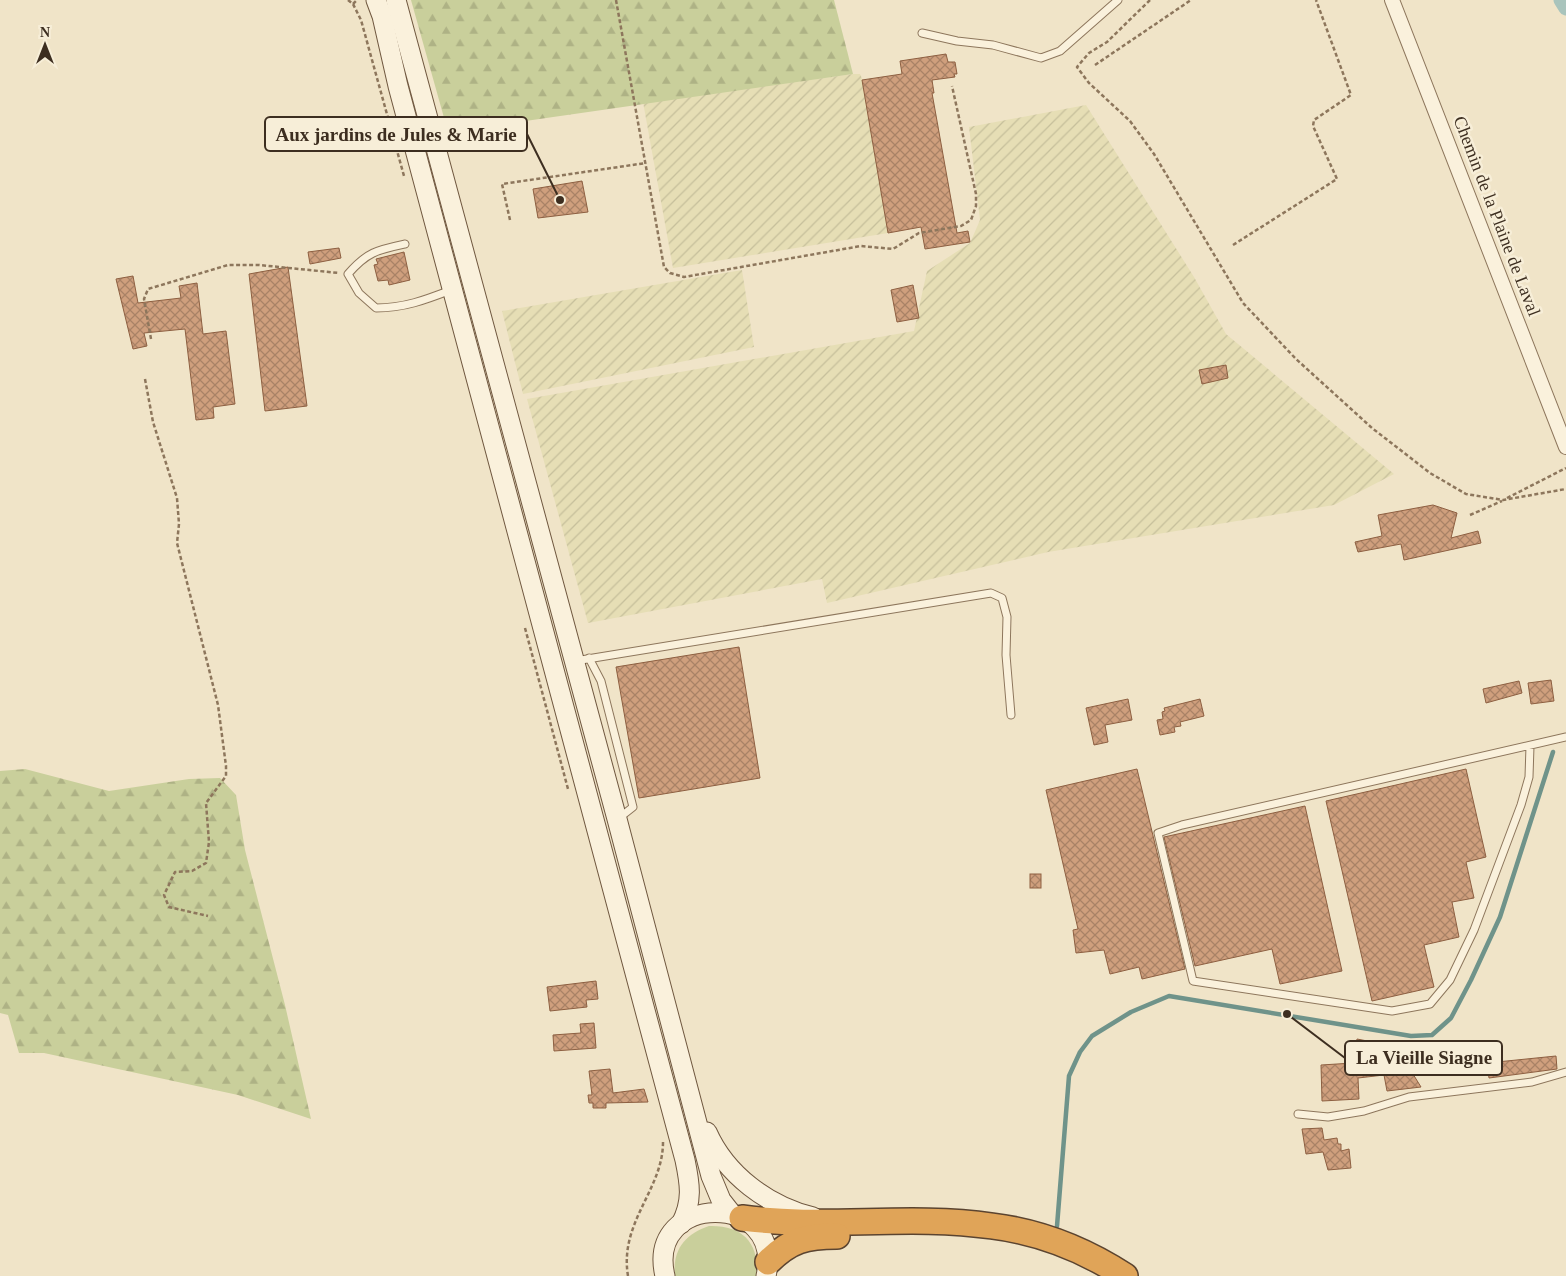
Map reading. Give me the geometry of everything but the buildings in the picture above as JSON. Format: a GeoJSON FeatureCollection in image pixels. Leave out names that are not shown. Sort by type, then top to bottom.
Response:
{"type":"FeatureCollection","features":[{"type":"Feature","properties":{"kind":"highway"},"geometry":{"type":"LineString","coordinates":[[737,1216],[834,1222],[972,1224],[1010,1228],[1077,1249],[1125,1276]]}},
{"type":"Feature","properties":{"kind":"highway"},"geometry":{"type":"LineString","coordinates":[[767,1269],[786,1246],[820,1236],[952,1237],[985,1239],[1033,1248],[1070,1262],[1099,1276]]}},
{"type":"Feature","properties":{"kind":"main road"},"geometry":{"type":"LineString","coordinates":[[376,0],[382,16],[398,86],[685,1160],[690,1199],[689,1209],[681,1224],[666,1244],[663,1256],[664,1276]]}},
{"type":"Feature","properties":{"kind":"main road"},"geometry":{"type":"LineString","coordinates":[[396,0],[582,659],[618,818],[711,1176],[721,1200],[760,1237],[767,1269]]}},
{"type":"Feature","properties":{"kind":"main road"},"geometry":{"type":"LineString","coordinates":[[692,1099],[719,1154],[746,1184],[791,1210],[834,1222]]}},
{"type":"Feature","properties":{"kind":"main road"},"geometry":{"type":"LineString","coordinates":[[681,1224],[705,1212],[737,1216]]}},
{"type":"Feature","properties":{"kind":"street","name":"Chemin de la Plaine de Laval"},"geometry":{"type":"LineString","coordinates":[[1392,0],[1566,447]]}},
{"type":"Feature","properties":{"kind":"lane"},"geometry":{"type":"LineString","coordinates":[[922,33],[956,41],[993,45],[1041,58],[1060,51],[1118,0]]}},
{"type":"Feature","properties":{"kind":"lane"},"geometry":{"type":"LineString","coordinates":[[405,244],[383,248],[362,258],[348,274],[360,293],[376,308],[394,308],[423,302],[453,289]]}},
{"type":"Feature","properties":{"kind":"lane"},"geometry":{"type":"LineString","coordinates":[[582,659],[991,593],[1002,598],[1007,618],[1006,655],[1011,715]]}},
{"type":"Feature","properties":{"kind":"lane"},"geometry":{"type":"LineString","coordinates":[[1530,746],[1529,777],[1521,805],[1474,930],[1450,980],[1430,1004],[1392,1011],[1193,981],[1158,834],[1182,825],[1566,737]]}},
{"type":"Feature","properties":{"kind":"lane"},"geometry":{"type":"LineString","coordinates":[[1298,1114],[1328,1117],[1364,1111],[1410,1097],[1532,1082],[1566,1072]]}},
{"type":"Feature","properties":{"kind":"path"},"geometry":{"type":"LineString","coordinates":[[348,0],[352,4],[357,0]]}},
{"type":"Feature","properties":{"kind":"path"},"geometry":{"type":"LineString","coordinates":[[616,0],[664,267],[670,273],[684,277],[861,246],[893,249],[918,233],[960,226],[971,220],[976,206],[976,194],[952,86]]}},
{"type":"Feature","properties":{"kind":"path"},"geometry":{"type":"LineString","coordinates":[[1150,0],[1107,42],[1089,53],[1077,67],[1089,82],[1130,120],[1179,193],[1199,231],[1244,303],[1296,359],[1372,428],[1430,474],[1466,494],[1503,500],[1566,489]]}},
{"type":"Feature","properties":{"kind":"path"},"geometry":{"type":"LineString","coordinates":[[1095,65],[1191,0]]}},
{"type":"Feature","properties":{"kind":"path"},"geometry":{"type":"LineString","coordinates":[[1233,245],[1337,179],[1313,126],[1314,120],[1351,95],[1316,0]]}},
{"type":"Feature","properties":{"kind":"path"},"geometry":{"type":"LineString","coordinates":[[510,220],[502,184],[646,163]]}},
{"type":"Feature","properties":{"kind":"path"},"geometry":{"type":"LineString","coordinates":[[151,339],[144,299],[148,289],[228,266],[259,265],[348,274]]}},
{"type":"Feature","properties":{"kind":"path"},"geometry":{"type":"LineString","coordinates":[[145,379],[153,422],[177,498],[179,524],[177,543],[218,704],[226,766],[226,776],[206,803],[210,842],[206,862],[192,871],[175,872],[164,895],[169,907],[208,916]]}},
{"type":"Feature","properties":{"kind":"path"},"geometry":{"type":"LineString","coordinates":[[1470,515],[1566,468]]}},
{"type":"Feature","properties":{"kind":"path"},"geometry":{"type":"LineString","coordinates":[[628,1276],[630,1231],[661,1157]]}},
{"type":"Feature","properties":{"kind":"shaded area"},"geometry":{"type":"Polygon","coordinates":[[[860,74],[863,81],[888,233],[673,268],[643,102],[860,74]]]}},
{"type":"Feature","properties":{"kind":"shaded area"},"geometry":{"type":"Polygon","coordinates":[[[1086,105],[1194,277],[1226,334],[1394,474],[1334,505],[1048,552],[827,603],[822,579],[588,623],[527,399],[914,331],[927,271],[970,243],[980,220],[969,127],[1086,105]]]}},
{"type":"Feature","properties":{"kind":"shaded area"},"geometry":{"type":"Polygon","coordinates":[[[742,270],[754,347],[523,394],[502,311],[742,270]]]}},
{"type":"Feature","properties":{"kind":"green space"},"geometry":{"type":"Polygon","coordinates":[[[411,0],[834,0],[853,74],[448,132],[411,0]]]}},
{"type":"Feature","properties":{"kind":"green space"},"geometry":{"type":"Polygon","coordinates":[[[25,769],[109,791],[189,779],[220,778],[236,795],[245,850],[285,1005],[311,1119],[238,1095],[44,1053],[19,1053],[8,1015],[0,1013],[0,771],[25,769]]]}},
{"type":"Feature","properties":{"kind":"green space"},"geometry":{"type":"Polygon","coordinates":[[[709,1226],[731,1229],[746,1238],[752,1245],[755,1254],[757,1276],[675,1276],[676,1258],[682,1244],[693,1234],[709,1226]]]}},
{"type":"Feature","properties":{"kind":"waterway"},"geometry":{"type":"LineString","coordinates":[[1561,0],[1566,8]]}},
{"type":"Feature","properties":{"kind":"waterway"},"geometry":{"type":"LineString","coordinates":[[1057,1226],[1069,1076],[1080,1052],[1092,1036],[1131,1012],[1169,996],[1411,1036],[1432,1035],[1451,1018],[1500,917],[1553,752]]}},
{"type":"Feature","properties":{"kind":"place","name":"Aux jardins de Jules & Marie"},"geometry":{"type":"Point","coordinates":[560,200]}},
{"type":"Feature","properties":{"kind":"place","name":"La Vieille Siagne"},"geometry":{"type":"Point","coordinates":[1287,1014]}}]}
